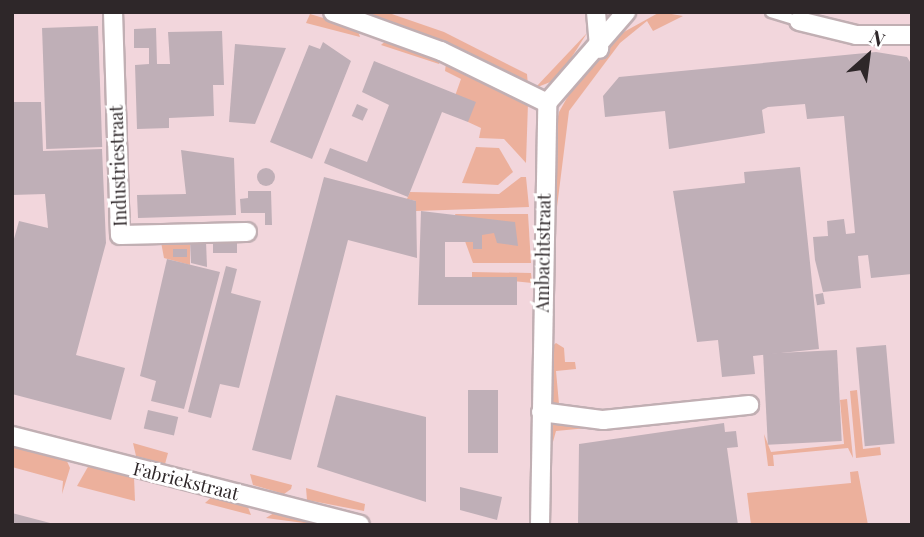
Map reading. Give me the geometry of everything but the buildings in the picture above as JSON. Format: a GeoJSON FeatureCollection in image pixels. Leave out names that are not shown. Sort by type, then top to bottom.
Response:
{"type":"FeatureCollection","features":[{"type":"Feature","properties":{"kind":"street","name":"Industriestraat"},"geometry":{"type":"LineString","coordinates":[[113,12],[120,235],[247,232]]}},
{"type":"Feature","properties":{"kind":"street"},"geometry":{"type":"LineString","coordinates":[[333,12],[421,43],[548,103],[599,49],[626,12]]}},
{"type":"Feature","properties":{"kind":"street"},"geometry":{"type":"LineString","coordinates":[[596,12],[599,49]]}},
{"type":"Feature","properties":{"kind":"street"},"geometry":{"type":"LineString","coordinates":[[799,21],[856,35],[912,35]]}},
{"type":"Feature","properties":{"kind":"street","name":"Ambachtstraat"},"geometry":{"type":"LineString","coordinates":[[540,525],[548,103]]}},
{"type":"Feature","properties":{"kind":"street"},"geometry":{"type":"LineString","coordinates":[[541,412],[603,420],[749,405]]}},
{"type":"Feature","properties":{"kind":"street","name":"Fabriekstraat"},"geometry":{"type":"LineString","coordinates":[[12,436],[360,525]]}},
{"type":"Feature","properties":{"kind":"lane"},"geometry":{"type":"LineString","coordinates":[[770,12],[799,21]]}},
{"type":"Feature","properties":{"kind":"shaded area"},"geometry":{"type":"Polygon","coordinates":[[[12,12],[912,12],[912,525],[12,525],[12,12]]]}},
{"type":"Feature","properties":{"kind":"shaded area"},"geometry":{"type":"Polygon","coordinates":[[[354,12],[386,12],[444,32],[527,74],[528,86],[354,12]]]}},
{"type":"Feature","properties":{"kind":"shaded area"},"geometry":{"type":"Polygon","coordinates":[[[660,12],[683,16],[653,31],[647,21],[620,43],[569,111],[554,231],[551,148],[559,112],[576,82],[622,33],[660,12]]]}},
{"type":"Feature","properties":{"kind":"shaded area"},"geometry":{"type":"Polygon","coordinates":[[[310,14],[357,28],[360,37],[306,23],[310,14]]]}},
{"type":"Feature","properties":{"kind":"shaded area"},"geometry":{"type":"Polygon","coordinates":[[[587,33],[558,79],[535,88],[587,33]]]}},
{"type":"Feature","properties":{"kind":"shaded area"},"geometry":{"type":"Polygon","coordinates":[[[389,38],[441,60],[439,64],[381,45],[389,38]]]}},
{"type":"Feature","properties":{"kind":"shaded area"},"geometry":{"type":"Polygon","coordinates":[[[446,63],[528,103],[526,163],[504,139],[479,138],[481,128],[468,122],[455,96],[461,79],[445,71],[446,63]]]}},
{"type":"Feature","properties":{"kind":"shaded area"},"geometry":{"type":"Polygon","coordinates":[[[476,147],[499,148],[513,172],[498,185],[462,183],[476,147]]]}},
{"type":"Feature","properties":{"kind":"shaded area"},"geometry":{"type":"Polygon","coordinates":[[[521,177],[526,177],[529,207],[416,211],[416,201],[407,199],[410,192],[499,194],[521,177]]]}},
{"type":"Feature","properties":{"kind":"shaded area"},"geometry":{"type":"Polygon","coordinates":[[[455,214],[528,214],[531,263],[473,263],[455,214]]]}},
{"type":"Feature","properties":{"kind":"shaded area"},"geometry":{"type":"Polygon","coordinates":[[[190,240],[190,265],[164,258],[161,242],[190,240]]]}},
{"type":"Feature","properties":{"kind":"shaded area"},"geometry":{"type":"Polygon","coordinates":[[[472,272],[531,273],[532,283],[472,277],[472,272]]]}},
{"type":"Feature","properties":{"kind":"shaded area"},"geometry":{"type":"Polygon","coordinates":[[[556,343],[564,348],[565,362],[575,362],[576,369],[556,371],[559,404],[571,408],[549,402],[549,349],[556,343]]]}},
{"type":"Feature","properties":{"kind":"shaded area"},"geometry":{"type":"Polygon","coordinates":[[[857,390],[863,449],[880,447],[881,455],[856,458],[850,391],[857,390]]]}},
{"type":"Feature","properties":{"kind":"shaded area"},"geometry":{"type":"Polygon","coordinates":[[[847,399],[853,458],[848,448],[773,455],[774,466],[768,466],[764,434],[771,452],[844,444],[840,400],[847,399]]]}},
{"type":"Feature","properties":{"kind":"shaded area"},"geometry":{"type":"Polygon","coordinates":[[[553,421],[598,427],[556,431],[551,449],[553,421]]]}},
{"type":"Feature","properties":{"kind":"shaded area"},"geometry":{"type":"Polygon","coordinates":[[[133,443],[168,453],[165,464],[136,456],[133,443]]]}},
{"type":"Feature","properties":{"kind":"shaded area"},"geometry":{"type":"Polygon","coordinates":[[[13,445],[66,459],[70,468],[62,494],[63,481],[12,467],[13,445]]]}},
{"type":"Feature","properties":{"kind":"shaded area"},"geometry":{"type":"Polygon","coordinates":[[[89,465],[134,477],[135,501],[77,486],[89,465]]]}},
{"type":"Feature","properties":{"kind":"shaded area"},"geometry":{"type":"Polygon","coordinates":[[[858,471],[868,525],[751,525],[747,493],[851,483],[850,472],[858,471]]]}},
{"type":"Feature","properties":{"kind":"shaded area"},"geometry":{"type":"Polygon","coordinates":[[[250,474],[292,485],[291,489],[284,494],[253,485],[250,474]]]}},
{"type":"Feature","properties":{"kind":"shaded area"},"geometry":{"type":"Polygon","coordinates":[[[306,488],[365,504],[364,511],[307,500],[306,488]]]}},
{"type":"Feature","properties":{"kind":"shaded area"},"geometry":{"type":"Polygon","coordinates":[[[215,494],[246,502],[251,515],[205,503],[215,494]]]}},
{"type":"Feature","properties":{"kind":"shaded area"},"geometry":{"type":"Polygon","coordinates":[[[277,511],[318,523],[319,525],[266,518],[277,511]]]}}]}
